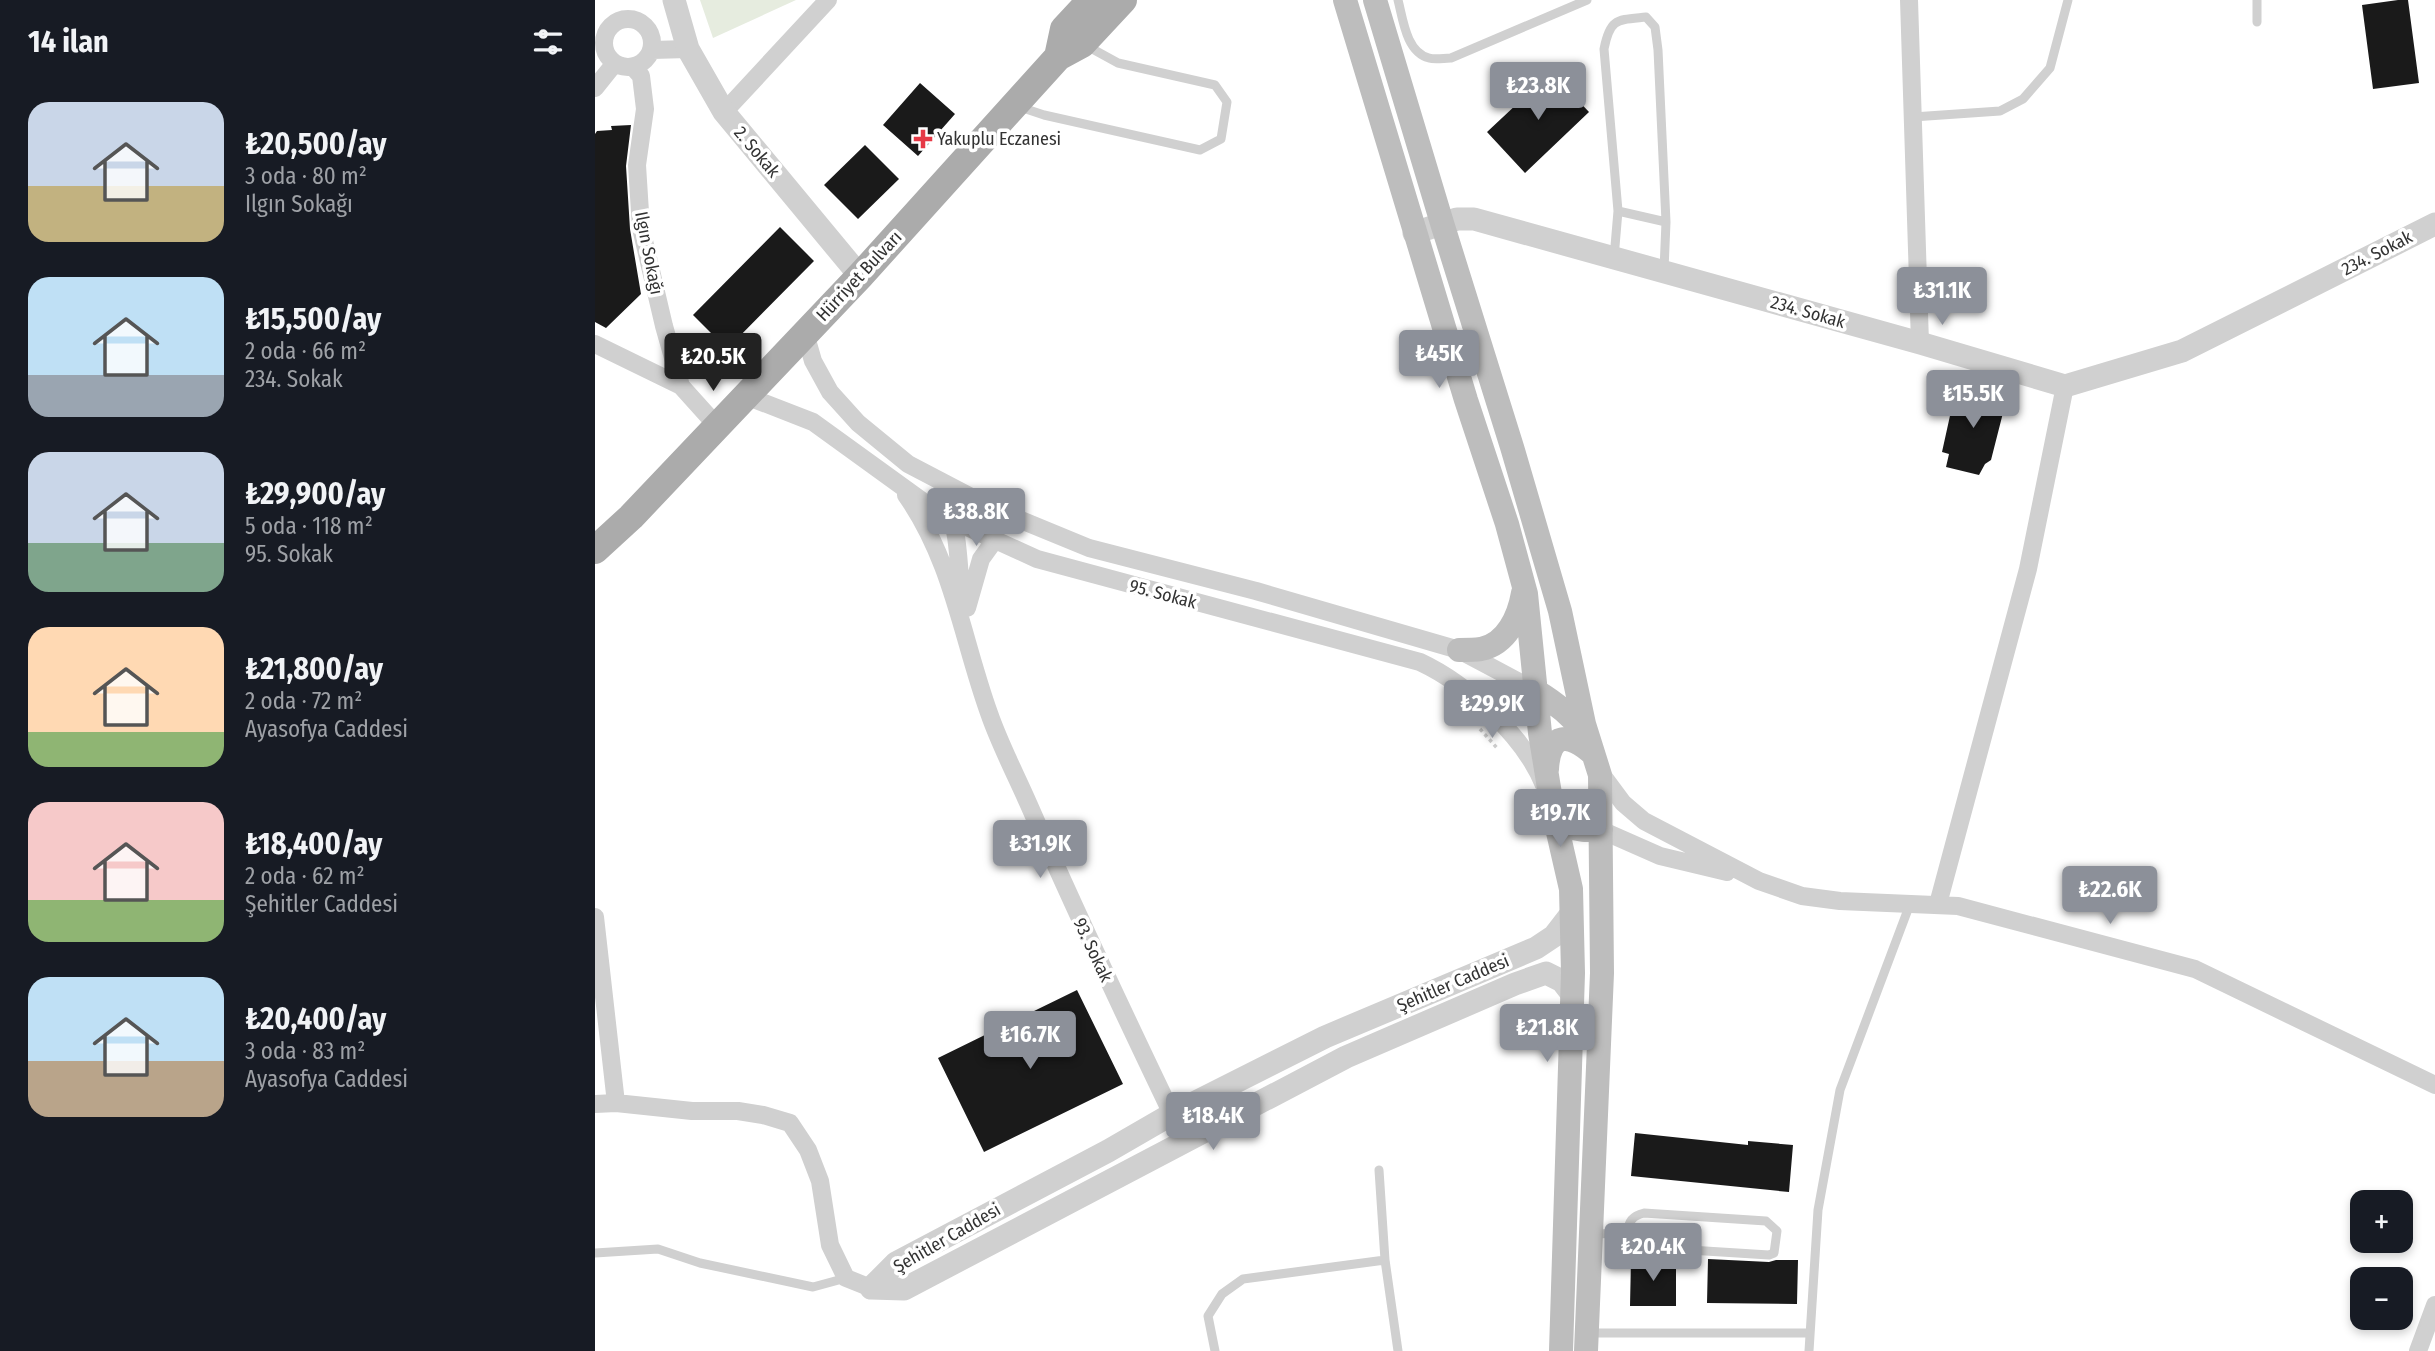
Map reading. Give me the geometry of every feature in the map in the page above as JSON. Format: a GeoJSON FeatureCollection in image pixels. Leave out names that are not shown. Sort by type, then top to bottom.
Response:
{"type":"FeatureCollection","features":[{"type":"Feature","properties":{"kind":"main road","name":"Hürriyet Bulvarı"},"geometry":{"type":"LineString","coordinates":[[1070,50],[1064,29],[1091,0]]}},
{"type":"Feature","properties":{"kind":"main road","name":"Hürriyet Bulvarı"},"geometry":{"type":"LineString","coordinates":[[595,550],[631,517],[860,276],[1015,106],[1123,0]]}},
{"type":"Feature","properties":{"kind":"main road"},"geometry":{"type":"LineString","coordinates":[[1345,0],[1524,586],[1547,776],[1571,889],[1572,994],[1560,1351]]}},
{"type":"Feature","properties":{"kind":"main road"},"geometry":{"type":"LineString","coordinates":[[1375,0],[1560,611],[1594,759],[1601,830],[1602,973],[1587,1342]]}},
{"type":"Feature","properties":{"kind":"main road"},"geometry":{"type":"LineString","coordinates":[[1459,650],[1483,649],[1497,642],[1509,631],[1520,610],[1524,586]]}},
{"type":"Feature","properties":{"kind":"main road"},"geometry":{"type":"LineString","coordinates":[[1536,691],[1575,720],[1594,759]]}},
{"type":"Feature","properties":{"kind":"main road"},"geometry":{"type":"LineString","coordinates":[[1547,776],[1548,756],[1556,741],[1569,739],[1581,743],[1594,759]]}},
{"type":"Feature","properties":{"kind":"main road"},"geometry":{"type":"LineString","coordinates":[[1552,806],[1568,828],[1601,830]]}},
{"type":"Feature","properties":{"kind":"street","name":"2. Sokak"},"geometry":{"type":"LineString","coordinates":[[674,0],[688,49],[724,111],[860,276]]}},
{"type":"Feature","properties":{"kind":"street"},"geometry":{"type":"LineString","coordinates":[[724,111],[828,0]]}},
{"type":"Feature","properties":{"kind":"street"},"geometry":{"type":"LineString","coordinates":[[1909,0],[1920,343]]}},
{"type":"Feature","properties":{"kind":"street"},"geometry":{"type":"LineString","coordinates":[[635,19],[648,28],[653,42],[652,50],[645,61],[627,68],[615,64],[600,37],[620,20],[635,19]]}},
{"type":"Feature","properties":{"kind":"street"},"geometry":{"type":"LineString","coordinates":[[652,50],[688,49]]}},
{"type":"Feature","properties":{"kind":"street"},"geometry":{"type":"LineString","coordinates":[[595,88],[615,64]]}},
{"type":"Feature","properties":{"kind":"street","name":"Ilgın Sokağı"},"geometry":{"type":"LineString","coordinates":[[633,67],[641,76],[645,109],[637,165],[641,228],[681,386],[717,426]]}},
{"type":"Feature","properties":{"kind":"street","name":"234. Sokak"},"geometry":{"type":"LineString","coordinates":[[1414,233],[1457,219],[1474,219],[2065,386],[2182,351],[2435,224]]}},
{"type":"Feature","properties":{"kind":"street","name":"95. Sokak"},"geometry":{"type":"LineString","coordinates":[[805,333],[813,361],[830,392],[858,423],[908,464],[1021,522],[1089,548],[1255,591],[1459,650],[1536,691]]}},
{"type":"Feature","properties":{"kind":"street"},"geometry":{"type":"LineString","coordinates":[[595,344],[681,386]]}},
{"type":"Feature","properties":{"kind":"street"},"geometry":{"type":"LineString","coordinates":[[1938,904],[2028,569],[2065,386]]}},
{"type":"Feature","properties":{"kind":"street","name":"95. Sokak"},"geometry":{"type":"LineString","coordinates":[[746,396],[813,422],[954,521],[1037,559],[1420,662],[1439,670],[1510,730],[1542,780],[1552,806]]}},
{"type":"Feature","properties":{"kind":"street"},"geometry":{"type":"LineString","coordinates":[[941,482],[950,501],[954,521],[963,625]]}},
{"type":"Feature","properties":{"kind":"street"},"geometry":{"type":"LineString","coordinates":[[897,483],[921,516],[937,547],[963,625]]}},
{"type":"Feature","properties":{"kind":"street"},"geometry":{"type":"LineString","coordinates":[[963,625],[981,559],[994,541]]}},
{"type":"Feature","properties":{"kind":"street"},"geometry":{"type":"LineString","coordinates":[[1108,579],[1116,555]]}},
{"type":"Feature","properties":{"kind":"street","name":"93. Sokak"},"geometry":{"type":"LineString","coordinates":[[963,625],[989,713],[1003,747],[1089,941],[1172,1114]]}},
{"type":"Feature","properties":{"kind":"street"},"geometry":{"type":"LineString","coordinates":[[1594,759],[1623,803],[1644,821],[1748,876]]}},
{"type":"Feature","properties":{"kind":"street"},"geometry":{"type":"LineString","coordinates":[[1601,830],[1660,856],[1748,876],[1802,896],[1840,901],[1958,906],[2195,969],[2435,1085]]}},
{"type":"Feature","properties":{"kind":"street","name":"Şehitler Caddesi"},"geometry":{"type":"LineString","coordinates":[[871,1287],[896,1263],[1108,1151],[1172,1114],[1325,1037],[1536,948],[1555,936],[1571,914]]}},
{"type":"Feature","properties":{"kind":"street"},"geometry":{"type":"LineString","coordinates":[[595,917],[616,1103]]}},
{"type":"Feature","properties":{"kind":"street","name":"Şehitler Caddesi"},"geometry":{"type":"LineString","coordinates":[[871,1287],[904,1289],[1346,1057],[1515,984],[1546,973],[1562,981],[1572,994]]}},
{"type":"Feature","properties":{"kind":"street"},"geometry":{"type":"LineString","coordinates":[[1424,996],[1437,1017]]}},
{"type":"Feature","properties":{"kind":"street"},"geometry":{"type":"LineString","coordinates":[[595,1104],[616,1103],[692,1111],[738,1111],[790,1123],[808,1150],[820,1181],[830,1245],[846,1278],[871,1287]]}},
{"type":"Feature","properties":{"kind":"street"},"geometry":{"type":"LineString","coordinates":[[1108,1151],[1122,1175]]}},
{"type":"Feature","properties":{"kind":"street"},"geometry":{"type":"LineString","coordinates":[[1015,1198],[1029,1224]]}},
{"type":"Feature","properties":{"kind":"street"},"geometry":{"type":"LineString","coordinates":[[2418,1351],[2435,1305]]}},
{"type":"Feature","properties":{"kind":"lane"},"geometry":{"type":"LineString","coordinates":[[1398,0],[1408,37],[1418,53],[1430,58],[1451,58],[1587,0]]}},
{"type":"Feature","properties":{"kind":"lane"},"geometry":{"type":"LineString","coordinates":[[1913,117],[2000,111],[2023,99],[2050,68],[2068,0]]}},
{"type":"Feature","properties":{"kind":"lane"},"geometry":{"type":"LineString","coordinates":[[2257,0],[2257,22]]}},
{"type":"Feature","properties":{"kind":"lane"},"geometry":{"type":"LineString","coordinates":[[1614,258],[1618,211],[1604,49],[1607,31],[1619,19],[1646,17],[1655,27],[1658,50],[1666,222],[1664,272]]}},
{"type":"Feature","properties":{"kind":"lane"},"geometry":{"type":"LineString","coordinates":[[1015,106],[1201,150],[1221,139],[1227,102],[1215,85],[1070,50]]}},
{"type":"Feature","properties":{"kind":"lane"},"geometry":{"type":"LineString","coordinates":[[1618,211],[1666,222]]}},
{"type":"Feature","properties":{"kind":"lane"},"geometry":{"type":"LineString","coordinates":[[1809,1351],[1818,1210],[1840,1090],[1910,904]]}},
{"type":"Feature","properties":{"kind":"lane"},"geometry":{"type":"LineString","coordinates":[[1379,1170],[1385,1260],[1398,1351]]}},
{"type":"Feature","properties":{"kind":"lane"},"geometry":{"type":"LineString","coordinates":[[1644,1213],[1766,1221],[1777,1231],[1777,1248],[1769,1255],[1641,1247],[1630,1242],[1627,1233],[1629,1222],[1644,1213]]}},
{"type":"Feature","properties":{"kind":"lane"},"geometry":{"type":"LineString","coordinates":[[1591,1234],[1627,1233]]}},
{"type":"Feature","properties":{"kind":"lane"},"geometry":{"type":"LineString","coordinates":[[595,1253],[658,1250],[700,1263],[813,1287],[846,1278]]}},
{"type":"Feature","properties":{"kind":"lane"},"geometry":{"type":"LineString","coordinates":[[1215,1351],[1208,1317],[1222,1294],[1243,1279],[1385,1260]]}},
{"type":"Feature","properties":{"kind":"lane"},"geometry":{"type":"LineString","coordinates":[[1587,1342],[1810,1334]]}},
{"type":"Feature","properties":{"kind":"path"},"geometry":{"type":"LineString","coordinates":[[1480,729],[1505,755]]}},
{"type":"Feature","properties":{"kind":"shaded area"},"geometry":{"type":"Polygon","coordinates":[[[700,0],[796,0],[713,38],[700,0]]]}},
{"type":"Feature","properties":{"kind":"building"},"geometry":{"type":"Polygon","coordinates":[[[2408,0],[2419,83],[2373,89],[2362,5],[2408,0]]]}},
{"type":"Feature","properties":{"kind":"building"},"geometry":{"type":"Polygon","coordinates":[[[1551,72],[1589,112],[1525,173],[1487,132],[1551,72]]]}},
{"type":"Feature","properties":{"kind":"building"},"geometry":{"type":"Polygon","coordinates":[[[920,83],[955,114],[918,156],[883,125],[920,83]]]}},
{"type":"Feature","properties":{"kind":"building"},"geometry":{"type":"Polygon","coordinates":[[[631,125],[626,166],[630,229],[641,294],[606,328],[595,322],[595,134],[597,131],[612,130],[611,126],[631,125]]]}},
{"type":"Feature","properties":{"kind":"building"},"geometry":{"type":"Polygon","coordinates":[[[865,145],[899,179],[858,219],[824,185],[865,145]]]}},
{"type":"Feature","properties":{"kind":"building"},"geometry":{"type":"Polygon","coordinates":[[[780,227],[814,261],[727,349],[693,315],[780,227]]]}},
{"type":"Feature","properties":{"kind":"building"},"geometry":{"type":"Polygon","coordinates":[[[1973,386],[2000,393],[1997,406],[2005,405],[1991,460],[1985,464],[1979,475],[1946,467],[1949,454],[1942,452],[1955,393],[1967,393],[1973,386]]]}},
{"type":"Feature","properties":{"kind":"building"},"geometry":{"type":"Polygon","coordinates":[[[1077,990],[1123,1084],[984,1152],[938,1058],[1077,990]]]}},
{"type":"Feature","properties":{"kind":"building"},"geometry":{"type":"Polygon","coordinates":[[[1635,1133],[1748,1145],[1748,1141],[1793,1145],[1789,1192],[1631,1176],[1635,1133]]]}},
{"type":"Feature","properties":{"kind":"building"},"geometry":{"type":"Polygon","coordinates":[[[1631,1259],[1676,1260],[1676,1306],[1630,1306],[1631,1259]]]}},
{"type":"Feature","properties":{"kind":"building"},"geometry":{"type":"Polygon","coordinates":[[[1708,1259],[1769,1262],[1798,1260],[1797,1304],[1707,1303],[1708,1259]]]}},
{"type":"Feature","properties":{"kind":"place","name":"Yakuplu Eczanesi"},"geometry":{"type":"Point","coordinates":[923,139]}}]}
